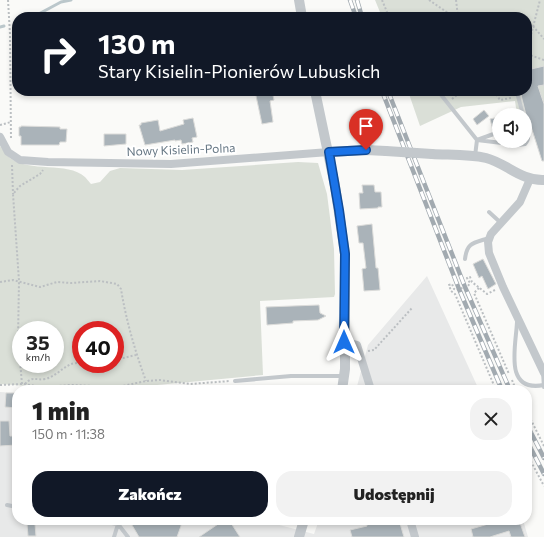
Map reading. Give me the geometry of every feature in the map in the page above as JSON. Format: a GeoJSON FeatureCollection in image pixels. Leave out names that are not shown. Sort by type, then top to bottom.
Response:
{"type":"FeatureCollection","features":[{"type":"Feature","properties":{"kind":"street"},"geometry":{"type":"LineString","coordinates":[[299,0],[301,12]]}},
{"type":"Feature","properties":{"kind":"street"},"geometry":{"type":"LineString","coordinates":[[316,96],[319,115],[329,152],[345,254],[343,385]]}},
{"type":"Feature","properties":{"kind":"street"},"geometry":{"type":"LineString","coordinates":[[0,137],[8,152],[11,154]]}},
{"type":"Feature","properties":{"kind":"street"},"geometry":{"type":"LineString","coordinates":[[329,152],[366,150],[475,156],[494,161],[530,179],[544,180]]}},
{"type":"Feature","properties":{"kind":"street","name":"Nowy Kisielin-Polna"},"geometry":{"type":"LineString","coordinates":[[11,154],[20,160],[48,162],[171,164],[329,152]]}},
{"type":"Feature","properties":{"kind":"street"},"geometry":{"type":"LineString","coordinates":[[530,179],[520,202],[492,231],[488,242],[488,253],[543,372]]}},
{"type":"Feature","properties":{"kind":"street"},"geometry":{"type":"LineString","coordinates":[[344,342],[357,345],[369,385]]}},
{"type":"Feature","properties":{"kind":"street"},"geometry":{"type":"LineString","coordinates":[[299,537],[303,525]]}},
{"type":"Feature","properties":{"kind":"street"},"geometry":{"type":"LineString","coordinates":[[411,525],[415,537]]}},
{"type":"Feature","properties":{"kind":"lane"},"geometry":{"type":"LineString","coordinates":[[442,96],[477,140],[492,142]]}},
{"type":"Feature","properties":{"kind":"lane"},"geometry":{"type":"LineString","coordinates":[[518,96],[521,108]]}},
{"type":"Feature","properties":{"kind":"lane"},"geometry":{"type":"LineString","coordinates":[[477,140],[492,135]]}},
{"type":"Feature","properties":{"kind":"lane"},"geometry":{"type":"LineString","coordinates":[[475,156],[477,140]]}},
{"type":"Feature","properties":{"kind":"lane"},"geometry":{"type":"LineString","coordinates":[[489,212],[501,222]]}},
{"type":"Feature","properties":{"kind":"lane"},"geometry":{"type":"LineString","coordinates":[[465,259],[466,249],[471,244],[489,238]]}},
{"type":"Feature","properties":{"kind":"lane"},"geometry":{"type":"LineString","coordinates":[[518,318],[514,351],[516,373],[521,382],[527,385]]}},
{"type":"Feature","properties":{"kind":"lane"},"geometry":{"type":"LineString","coordinates":[[532,387],[544,386],[543,372]]}},
{"type":"Feature","properties":{"kind":"lane"},"geometry":{"type":"LineString","coordinates":[[235,381],[291,376],[344,376]]}},
{"type":"Feature","properties":{"kind":"lane"},"geometry":{"type":"LineString","coordinates":[[7,505],[12,506]]}},
{"type":"Feature","properties":{"kind":"lane"},"geometry":{"type":"LineString","coordinates":[[114,537],[116,525]]}},
{"type":"Feature","properties":{"kind":"lane"},"geometry":{"type":"LineString","coordinates":[[118,525],[128,537]]}},
{"type":"Feature","properties":{"kind":"path"},"geometry":{"type":"LineString","coordinates":[[8,0],[10,34],[11,154],[19,281],[18,338],[24,384]]}},
{"type":"Feature","properties":{"kind":"path"},"geometry":{"type":"LineString","coordinates":[[382,0],[386,12]]}},
{"type":"Feature","properties":{"kind":"path"},"geometry":{"type":"LineString","coordinates":[[429,0],[447,12]]}},
{"type":"Feature","properties":{"kind":"path"},"geometry":{"type":"LineString","coordinates":[[456,0],[457,12]]}},
{"type":"Feature","properties":{"kind":"path"},"geometry":{"type":"LineString","coordinates":[[532,29],[540,0]]}},
{"type":"Feature","properties":{"kind":"path"},"geometry":{"type":"LineString","coordinates":[[533,25],[544,39]]}},
{"type":"Feature","properties":{"kind":"path"},"geometry":{"type":"LineString","coordinates":[[532,56],[544,60]]}},
{"type":"Feature","properties":{"kind":"path"},"geometry":{"type":"LineString","coordinates":[[447,102],[455,96]]}},
{"type":"Feature","properties":{"kind":"path"},"geometry":{"type":"LineString","coordinates":[[497,96],[500,100],[503,100],[518,96]]}},
{"type":"Feature","properties":{"kind":"path"},"geometry":{"type":"LineString","coordinates":[[0,124],[11,122]]}},
{"type":"Feature","properties":{"kind":"path"},"geometry":{"type":"LineString","coordinates":[[13,194],[20,186],[40,174],[48,162]]}},
{"type":"Feature","properties":{"kind":"path"},"geometry":{"type":"LineString","coordinates":[[494,385],[455,294],[449,285],[452,284],[456,290],[468,286],[470,283],[468,278],[470,277],[472,282],[487,294],[503,287]]}},
{"type":"Feature","properties":{"kind":"path"},"geometry":{"type":"LineString","coordinates":[[0,282],[13,280],[40,287],[58,282],[71,283],[100,281],[117,284],[121,289],[128,326],[136,355],[146,381]]}},
{"type":"Feature","properties":{"kind":"path"},"geometry":{"type":"LineString","coordinates":[[479,287],[474,293],[514,385]]}},
{"type":"Feature","properties":{"kind":"path"},"geometry":{"type":"LineString","coordinates":[[360,354],[374,350],[412,308]]}},
{"type":"Feature","properties":{"kind":"path"},"geometry":{"type":"LineString","coordinates":[[124,358],[136,355]]}},
{"type":"Feature","properties":{"kind":"path"},"geometry":{"type":"LineString","coordinates":[[24,384],[34,378],[47,378],[72,364]]}},
{"type":"Feature","properties":{"kind":"path"},"geometry":{"type":"LineString","coordinates":[[124,385],[160,380],[190,384],[235,381]]}},
{"type":"Feature","properties":{"kind":"path"},"geometry":{"type":"LineString","coordinates":[[0,385],[34,385]]}},
{"type":"Feature","properties":{"kind":"path"},"geometry":{"type":"LineString","coordinates":[[532,422],[544,446]]}},
{"type":"Feature","properties":{"kind":"path"},"geometry":{"type":"LineString","coordinates":[[532,463],[544,486]]}},
{"type":"Feature","properties":{"kind":"shaded area"},"geometry":{"type":"Polygon","coordinates":[[[375,0],[544,0],[544,114],[532,118],[532,108],[516,108],[515,101],[461,107],[420,126],[410,96],[532,96],[532,12],[380,12],[375,0]]]}},
{"type":"Feature","properties":{"kind":"shaded area"},"geometry":{"type":"Polygon","coordinates":[[[0,146],[10,158],[18,162],[28,165],[68,169],[85,177],[91,184],[100,182],[110,171],[120,168],[182,170],[298,162],[318,163],[327,194],[334,249],[334,297],[260,301],[263,375],[157,385],[0,384],[0,146]]]}},
{"type":"Feature","properties":{"kind":"shaded area"},"geometry":{"type":"Polygon","coordinates":[[[427,276],[477,385],[357,385],[368,345],[427,276]]]}},
{"type":"Feature","properties":{"kind":"shaded area"},"geometry":{"type":"Polygon","coordinates":[[[0,392],[12,393],[12,525],[279,525],[314,534],[317,525],[524,525],[528,537],[0,537],[0,392]]]}},
{"type":"Feature","properties":{"kind":"building"},"geometry":{"type":"Polygon","coordinates":[[[544,66],[544,85],[538,86],[544,104],[544,161],[542,161],[532,130],[532,108],[524,108],[521,96],[532,96],[532,69],[544,66]]]}},
{"type":"Feature","properties":{"kind":"building"},"geometry":{"type":"Polygon","coordinates":[[[256,96],[273,96],[274,100],[270,101],[273,122],[262,124],[256,96]]]}},
{"type":"Feature","properties":{"kind":"building"},"geometry":{"type":"Polygon","coordinates":[[[484,110],[489,116],[477,125],[473,119],[484,110]]]}},
{"type":"Feature","properties":{"kind":"building"},"geometry":{"type":"Polygon","coordinates":[[[193,118],[197,137],[192,138],[193,142],[182,144],[181,140],[175,140],[145,145],[139,125],[141,125],[141,123],[158,120],[160,131],[184,124],[183,120],[193,118]]]}},
{"type":"Feature","properties":{"kind":"building"},"geometry":{"type":"Polygon","coordinates":[[[19,127],[60,127],[60,129],[67,129],[66,142],[60,142],[59,145],[21,145],[19,127]]]}},
{"type":"Feature","properties":{"kind":"building"},"geometry":{"type":"Polygon","coordinates":[[[104,134],[126,134],[126,144],[104,146],[104,134]]]}},
{"type":"Feature","properties":{"kind":"building"},"geometry":{"type":"Polygon","coordinates":[[[362,185],[374,185],[375,192],[381,192],[382,207],[360,209],[359,193],[363,193],[362,185]]]}},
{"type":"Feature","properties":{"kind":"building"},"geometry":{"type":"Polygon","coordinates":[[[372,224],[376,268],[378,268],[380,290],[364,291],[362,269],[366,268],[363,243],[359,243],[357,226],[372,224]]]}},
{"type":"Feature","properties":{"kind":"building"},"geometry":{"type":"Polygon","coordinates":[[[483,259],[496,284],[488,289],[482,276],[479,278],[473,264],[483,259]]]}},
{"type":"Feature","properties":{"kind":"building"},"geometry":{"type":"Polygon","coordinates":[[[319,305],[320,313],[326,316],[318,320],[293,321],[293,323],[267,325],[266,307],[319,305]]]}},
{"type":"Feature","properties":{"kind":"building"},"geometry":{"type":"Polygon","coordinates":[[[6,393],[12,393],[12,408],[5,407],[6,393]]]}},
{"type":"Feature","properties":{"kind":"building"},"geometry":{"type":"Polygon","coordinates":[[[0,421],[9,421],[12,445],[0,446],[0,421]]]}},
{"type":"Feature","properties":{"kind":"building"},"geometry":{"type":"Polygon","coordinates":[[[27,525],[35,525],[36,536],[28,536],[27,525]]]}},
{"type":"Feature","properties":{"kind":"building"},"geometry":{"type":"Polygon","coordinates":[[[132,525],[181,525],[177,537],[139,537],[132,525]]]}},
{"type":"Feature","properties":{"kind":"building"},"geometry":{"type":"Polygon","coordinates":[[[217,525],[232,525],[240,537],[199,537],[217,525]]]}},
{"type":"Feature","properties":{"kind":"building"},"geometry":{"type":"Polygon","coordinates":[[[400,525],[404,537],[352,537],[350,530],[367,526],[400,525]]]}},
{"type":"Feature","properties":{"kind":"building"},"geometry":{"type":"Polygon","coordinates":[[[485,525],[521,525],[525,537],[511,537],[509,531],[490,537],[473,537],[471,529],[485,525]]]}},
{"type":"Feature","properties":{"kind":"waterway"},"geometry":{"type":"LineString","coordinates":[[42,12],[61,2],[71,0]]}},
{"type":"Feature","properties":{"kind":"waterway"},"geometry":{"type":"LineString","coordinates":[[0,27],[4,26]]}},
{"type":"Feature","properties":{"kind":"railway"},"geometry":{"type":"LineString","coordinates":[[350,0],[354,12]]}},
{"type":"Feature","properties":{"kind":"railway"},"geometry":{"type":"LineString","coordinates":[[357,0],[361,12]]}},
{"type":"Feature","properties":{"kind":"railway"},"geometry":{"type":"LineString","coordinates":[[384,96],[459,289],[500,385]]}},
{"type":"Feature","properties":{"kind":"railway"},"geometry":{"type":"LineString","coordinates":[[390,96],[465,287],[508,385]]}},
{"type":"Feature","properties":{"kind":"railway"},"geometry":{"type":"LineString","coordinates":[[532,435],[544,458]]}},
{"type":"Feature","properties":{"kind":"railway"},"geometry":{"type":"LineString","coordinates":[[532,451],[544,474]]}},
{"type":"Feature","properties":{"kind":"route"},"geometry":{"type":"LineString","coordinates":[[344,342],[345,254],[342,226],[329,152],[366,150]]}}]}
